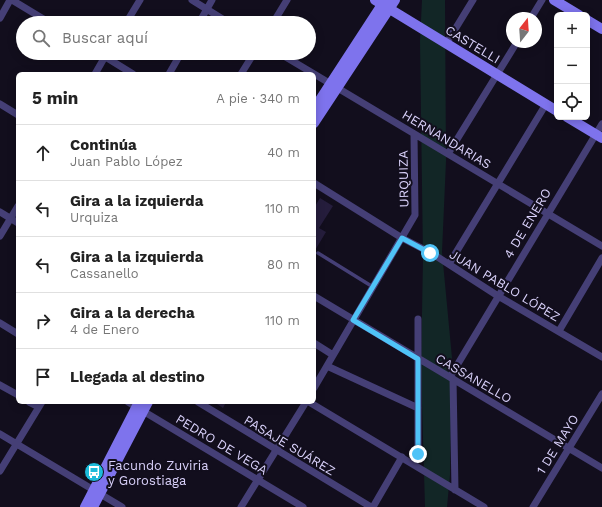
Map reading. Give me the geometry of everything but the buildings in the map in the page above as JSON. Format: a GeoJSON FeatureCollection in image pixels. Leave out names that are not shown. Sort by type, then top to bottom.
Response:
{"type":"FeatureCollection","features":[{"type":"Feature","properties":{"kind":"main road"},"geometry":{"type":"LineString","coordinates":[[554,0],[573,12]]}},
{"type":"Feature","properties":{"kind":"main road","name":"CASTELLI"},"geometry":{"type":"LineString","coordinates":[[386,3],[446,44],[554,109]]}},
{"type":"Feature","properties":{"kind":"main road"},"geometry":{"type":"LineString","coordinates":[[316,119],[334,86],[386,3]]}},
{"type":"Feature","properties":{"kind":"main road"},"geometry":{"type":"LineString","coordinates":[[590,22],[602,29]]}},
{"type":"Feature","properties":{"kind":"main road"},"geometry":{"type":"LineString","coordinates":[[316,107],[334,86]]}},
{"type":"Feature","properties":{"kind":"main road"},"geometry":{"type":"LineString","coordinates":[[572,120],[599,136]]}},
{"type":"Feature","properties":{"kind":"main road"},"geometry":{"type":"LineString","coordinates":[[92,507],[97,492],[139,405]]}},
{"type":"Feature","properties":{"kind":"main road"},"geometry":{"type":"LineString","coordinates":[[85,507],[97,492]]}},
{"type":"Feature","properties":{"kind":"street"},"geometry":{"type":"LineString","coordinates":[[0,18],[11,0],[38,16]]}},
{"type":"Feature","properties":{"kind":"street"},"geometry":{"type":"LineString","coordinates":[[130,16],[140,0]]}},
{"type":"Feature","properties":{"kind":"street"},"geometry":{"type":"LineString","coordinates":[[192,0],[217,16]]}},
{"type":"Feature","properties":{"kind":"street"},"geometry":{"type":"LineString","coordinates":[[203,16],[212,0]]}},
{"type":"Feature","properties":{"kind":"street"},"geometry":{"type":"LineString","coordinates":[[277,16],[287,0]]}},
{"type":"Feature","properties":{"kind":"street"},"geometry":{"type":"LineString","coordinates":[[446,44],[473,0]]}},
{"type":"Feature","properties":{"kind":"street"},"geometry":{"type":"LineString","coordinates":[[535,12],[542,0]]}},
{"type":"Feature","properties":{"kind":"street"},"geometry":{"type":"LineString","coordinates":[[448,154],[513,48]]}},
{"type":"Feature","properties":{"kind":"street"},"geometry":{"type":"LineString","coordinates":[[96,72],[101,60]]}},
{"type":"Feature","properties":{"kind":"street"},"geometry":{"type":"LineString","coordinates":[[113,60],[130,72]]}},
{"type":"Feature","properties":{"kind":"street"},"geometry":{"type":"LineString","coordinates":[[170,72],[177,60]]}},
{"type":"Feature","properties":{"kind":"street"},"geometry":{"type":"LineString","coordinates":[[242,72],[250,60]]}},
{"type":"Feature","properties":{"kind":"street","name":"HERNANDARIAS"},"geometry":{"type":"LineString","coordinates":[[291,60],[311,72]]}},
{"type":"Feature","properties":{"kind":"street","name":"HERNANDARIAS"},"geometry":{"type":"LineString","coordinates":[[316,75],[602,246]]}},
{"type":"Feature","properties":{"kind":"street"},"geometry":{"type":"LineString","coordinates":[[0,104],[16,114]]}},
{"type":"Feature","properties":{"kind":"street"},"geometry":{"type":"LineString","coordinates":[[449,264],[546,104]]}},
{"type":"Feature","properties":{"kind":"street","name":"4 DE ENERO"},"geometry":{"type":"LineString","coordinates":[[451,378],[547,213],[599,136],[602,124]]}},
{"type":"Feature","properties":{"kind":"street","name":"URQUIZA"},"geometry":{"type":"LineString","coordinates":[[316,385],[415,215],[414,134]]}},
{"type":"Feature","properties":{"kind":"street","name":"JUAN PABLO LÓPEZ"},"geometry":{"type":"LineString","coordinates":[[316,184],[402,238],[449,264],[498,296],[602,357]]}},
{"type":"Feature","properties":{"kind":"street"},"geometry":{"type":"LineString","coordinates":[[0,236],[16,209]]}},
{"type":"Feature","properties":{"kind":"street"},"geometry":{"type":"LineString","coordinates":[[0,212],[16,222]]}},
{"type":"Feature","properties":{"kind":"street"},"geometry":{"type":"LineString","coordinates":[[559,331],[602,258]]}},
{"type":"Feature","properties":{"kind":"street","name":"CASSANELLO"},"geometry":{"type":"LineString","coordinates":[[316,297],[602,468]]}},
{"type":"Feature","properties":{"kind":"street"},"geometry":{"type":"LineString","coordinates":[[414,465],[418,454],[418,319]]}},
{"type":"Feature","properties":{"kind":"street"},"geometry":{"type":"LineString","coordinates":[[0,323],[16,333]]}},
{"type":"Feature","properties":{"kind":"street"},"geometry":{"type":"LineString","coordinates":[[316,344],[333,355]]}},
{"type":"Feature","properties":{"kind":"street"},"geometry":{"type":"LineString","coordinates":[[327,366],[418,408]]}},
{"type":"Feature","properties":{"kind":"street"},"geometry":{"type":"LineString","coordinates":[[451,378],[456,490]]}},
{"type":"Feature","properties":{"kind":"street"},"geometry":{"type":"LineString","coordinates":[[0,385],[16,394]]}},
{"type":"Feature","properties":{"kind":"street","name":"1 DE MAYO"},"geometry":{"type":"LineString","coordinates":[[533,507],[602,394]]}},
{"type":"Feature","properties":{"kind":"street","name":"PASAJE SUÁREZ"},"geometry":{"type":"LineString","coordinates":[[201,404],[372,507]]}},
{"type":"Feature","properties":{"kind":"street"},"geometry":{"type":"LineString","coordinates":[[242,507],[305,404]]}},
{"type":"Feature","properties":{"kind":"street"},"geometry":{"type":"LineString","coordinates":[[312,404],[484,507]]}},
{"type":"Feature","properties":{"kind":"street"},"geometry":{"type":"LineString","coordinates":[[0,471],[40,405]]}},
{"type":"Feature","properties":{"kind":"street","name":"PEDRO DE VEGA"},"geometry":{"type":"LineString","coordinates":[[139,405],[303,507]]}},
{"type":"Feature","properties":{"kind":"street"},"geometry":{"type":"LineString","coordinates":[[0,434],[122,507]]}},
{"type":"Feature","properties":{"kind":"street"},"geometry":{"type":"LineString","coordinates":[[372,507],[402,457]]}},
{"type":"Feature","properties":{"kind":"lane"},"geometry":{"type":"LineString","coordinates":[[318,253],[373,287]]}},
{"type":"Feature","properties":{"kind":"green space"},"geometry":{"type":"Polygon","coordinates":[[[422,0],[445,0],[446,161],[442,252],[452,358],[450,475],[447,507],[425,507],[421,369],[423,258],[420,41],[422,0]]]}},
{"type":"Feature","properties":{"kind":"place","name":"Facundo Zuviria y Gorostiaga"},"geometry":{"type":"Point","coordinates":[94,472]}},
{"type":"Feature","properties":{"kind":"route"},"geometry":{"type":"LineString","coordinates":[[418,454],[418,359],[353,320],[402,238],[430,253]]}}]}
